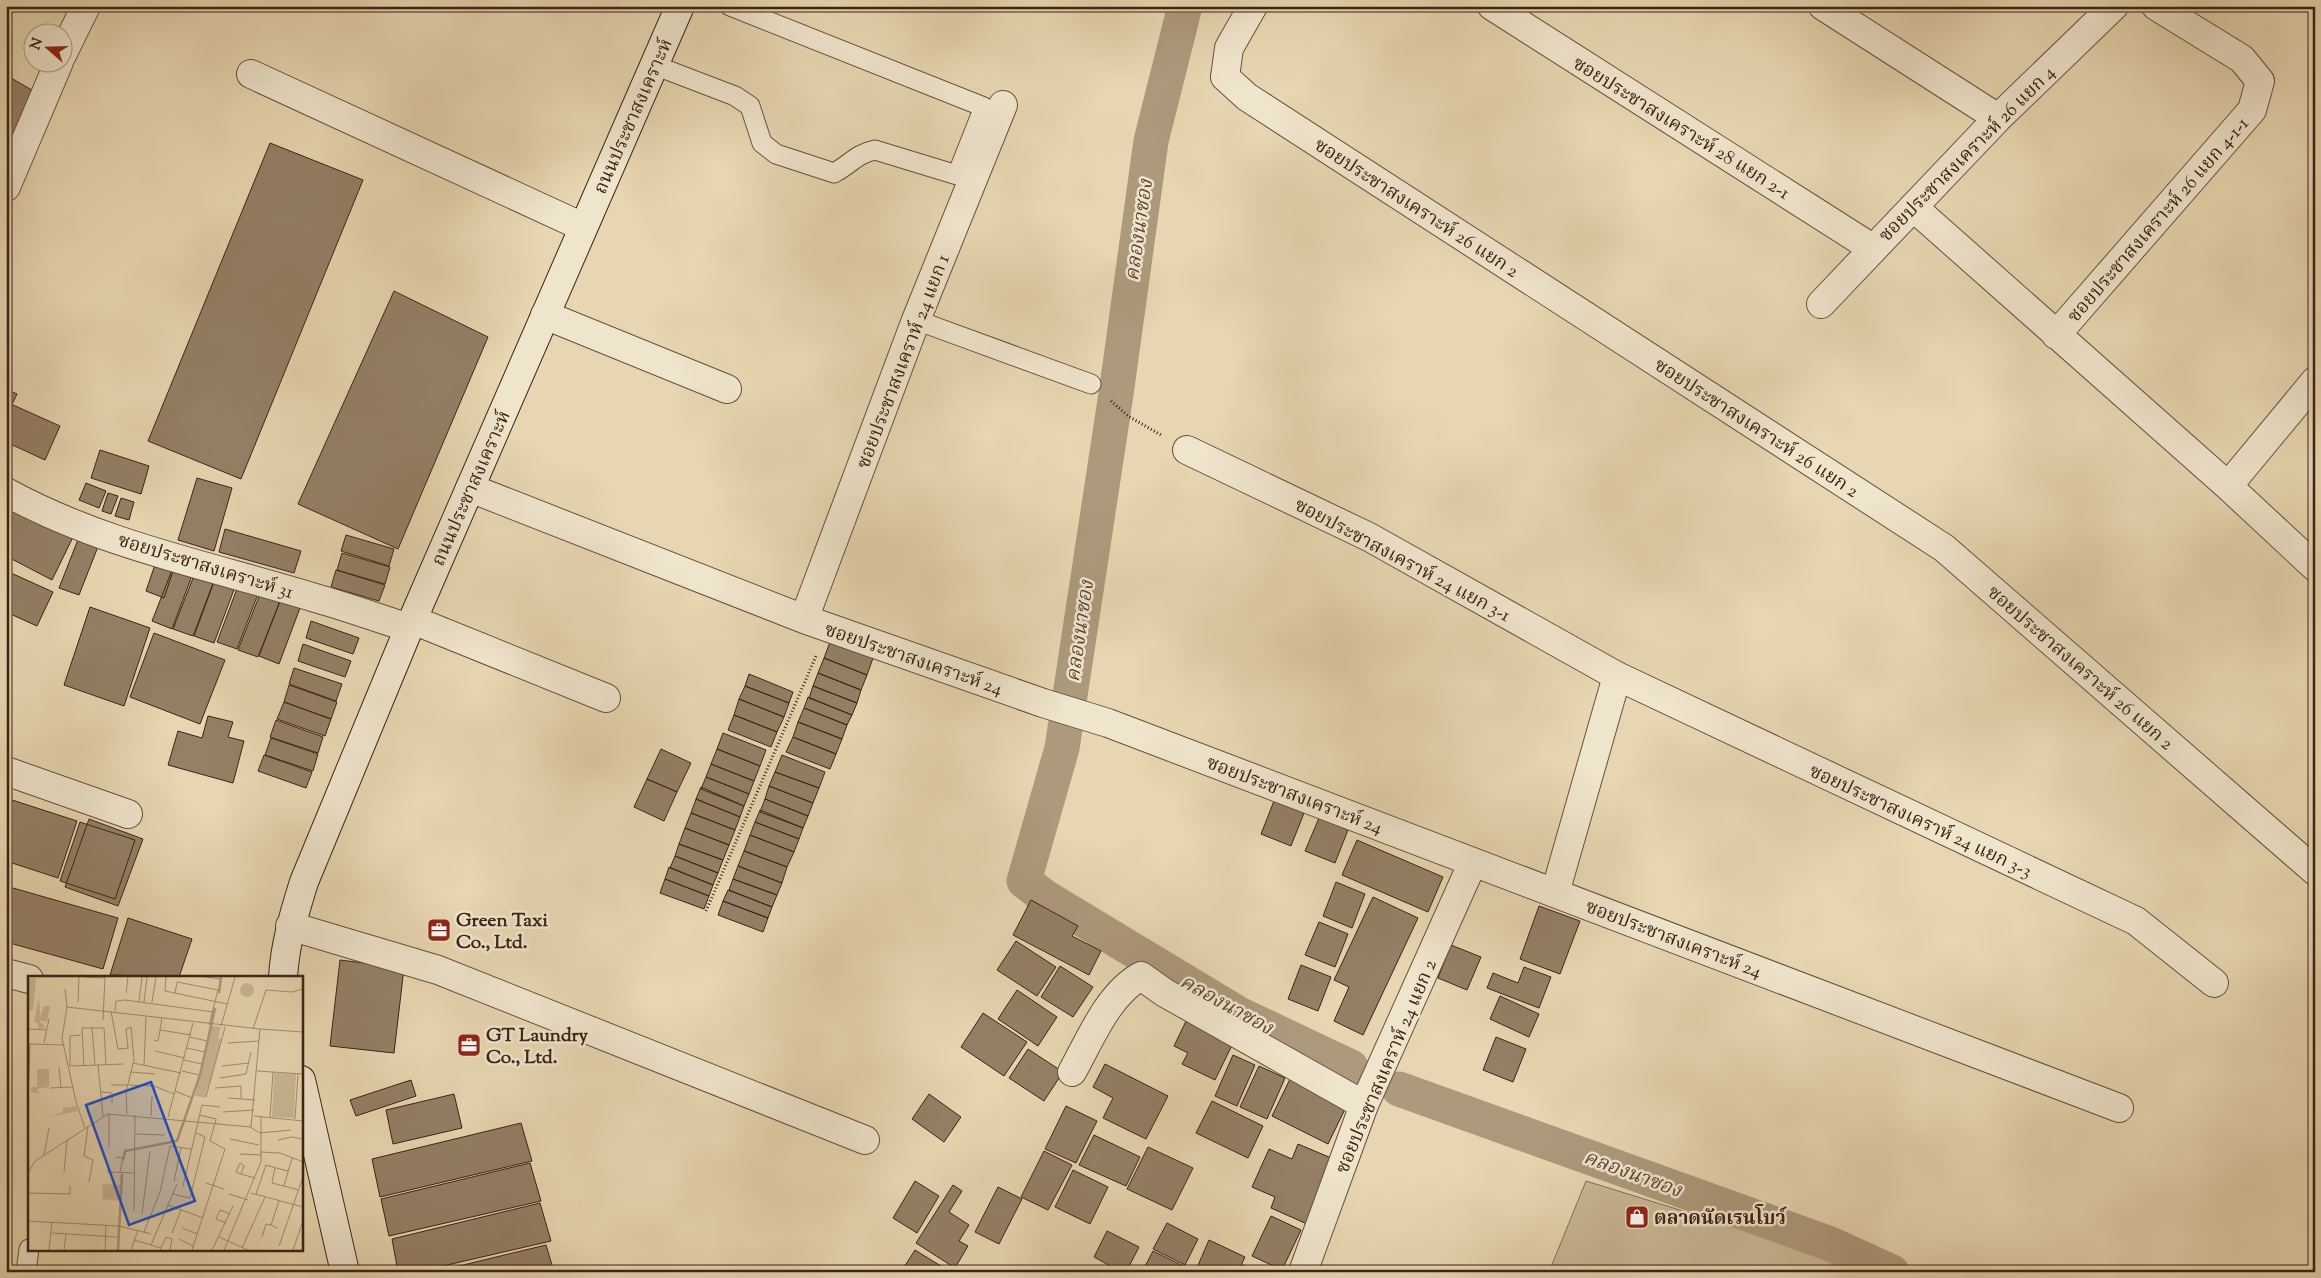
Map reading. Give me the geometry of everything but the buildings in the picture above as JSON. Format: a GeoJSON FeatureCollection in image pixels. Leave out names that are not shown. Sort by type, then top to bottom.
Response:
{"type":"FeatureCollection","features":[{"type":"Feature","properties":{"kind":"street"},"geometry":{"type":"LineString","coordinates":[[72,35],[86,6]]}},
{"type":"Feature","properties":{"kind":"street","name":"ถนนประชาสงเคราะห์"},"geometry":{"type":"LineString","coordinates":[[283,976],[284,954],[290,926],[304,882],[411,624],[680,6]]}},
{"type":"Feature","properties":{"kind":"street","name":"ซอยประชาสงเคราะห์ 26 แยก 2"},"geometry":{"type":"LineString","coordinates":[[1254,6],[1229,48],[1225,77],[1246,97],[1944,548],[2315,871]]}},
{"type":"Feature","properties":{"kind":"street","name":"ซอยประชาสงเคราะห์ 28 แยก 2-1"},"geometry":{"type":"LineString","coordinates":[[1492,6],[1872,248]]}},
{"type":"Feature","properties":{"kind":"street"},"geometry":{"type":"LineString","coordinates":[[1823,6],[1998,118]]}},
{"type":"Feature","properties":{"kind":"street","name":"ซอยประชาสงเคราะห์ 26 แยก 4"},"geometry":{"type":"LineString","coordinates":[[1821,304],[1872,248],[1998,118],[2114,6]]}},
{"type":"Feature","properties":{"kind":"street","name":"ซอยประชาสงเคราะห์ 26 แยก 4-1-1"},"geometry":{"type":"LineString","coordinates":[[2056,335],[2252,110],[2260,82],[2242,59],[2156,6]]}},
{"type":"Feature","properties":{"kind":"street"},"geometry":{"type":"LineString","coordinates":[[6,187],[56,72]]}},
{"type":"Feature","properties":{"kind":"street"},"geometry":{"type":"LineString","coordinates":[[251,74],[583,227]]}},
{"type":"Feature","properties":{"kind":"street","name":"ซอยประชาสงเคราห์ 24 แยก 1"},"geometry":{"type":"LineString","coordinates":[[816,624],[916,320],[1003,105]]}},
{"type":"Feature","properties":{"kind":"street"},"geometry":{"type":"LineString","coordinates":[[1913,207],[2228,486],[2315,567]]}},
{"type":"Feature","properties":{"kind":"street"},"geometry":{"type":"LineString","coordinates":[[545,315],[727,389]]}},
{"type":"Feature","properties":{"kind":"street"},"geometry":{"type":"LineString","coordinates":[[2228,486],[2315,381]]}},
{"type":"Feature","properties":{"kind":"street","name":"ซอยประชาสงเคราห์ 24 แยก 3-1"},"geometry":{"type":"LineString","coordinates":[[1187,450],[1369,537],[1617,676]]}},
{"type":"Feature","properties":{"kind":"street","name":"ซอยประชาสงเคราะห์ 24"},"geometry":{"type":"LineString","coordinates":[[470,488],[816,624],[1043,703],[1108,723],[2118,1108]]}},
{"type":"Feature","properties":{"kind":"street","name":"ซอยประชาสงเคราะห์ 31"},"geometry":{"type":"LineString","coordinates":[[6,492],[26,503],[82,526],[163,556],[411,624],[606,698]]}},
{"type":"Feature","properties":{"kind":"street"},"geometry":{"type":"LineString","coordinates":[[1555,893],[1617,676]]}},
{"type":"Feature","properties":{"kind":"street","name":"ซอยประชาสงเคราห์ 24 แยก 3-3"},"geometry":{"type":"LineString","coordinates":[[1617,676],[2136,920],[2214,983]]}},
{"type":"Feature","properties":{"kind":"street"},"geometry":{"type":"LineString","coordinates":[[6,771],[128,814]]}},
{"type":"Feature","properties":{"kind":"street","name":"ซอยประชาสงเคราห์ 24 แยก 2"},"geometry":{"type":"LineString","coordinates":[[1302,1272],[1364,1105],[1473,862]]}},
{"type":"Feature","properties":{"kind":"street"},"geometry":{"type":"LineString","coordinates":[[290,926],[438,970],[865,1140]]}},
{"type":"Feature","properties":{"kind":"street"},"geometry":{"type":"LineString","coordinates":[[6,973],[28,979]]}},
{"type":"Feature","properties":{"kind":"street"},"geometry":{"type":"LineString","coordinates":[[1072,1072],[1107,1010],[1130,983],[1141,976],[1165,993],[1364,1105]]}},
{"type":"Feature","properties":{"kind":"street"},"geometry":{"type":"LineString","coordinates":[[302,1084],[345,1272]]}},
{"type":"Feature","properties":{"kind":"lane"},"geometry":{"type":"LineString","coordinates":[[654,65],[735,96],[750,106],[762,143],[776,154],[834,173],[846,166],[861,153],[875,150],[957,176],[984,107],[730,6]]}},
{"type":"Feature","properties":{"kind":"lane"},"geometry":{"type":"LineString","coordinates":[[916,320],[1091,384]]}},
{"type":"Feature","properties":{"kind":"lane"},"geometry":{"type":"LineString","coordinates":[[26,1272],[29,1250]]}},
{"type":"Feature","properties":{"kind":"path"},"geometry":{"type":"LineString","coordinates":[[1128,416],[1187,450]]}},
{"type":"Feature","properties":{"kind":"path"},"geometry":{"type":"LineString","coordinates":[[706,910],[816,624]]}},
{"type":"Feature","properties":{"kind":"shaded area","name":"ตลาดนัดเรนโบว์"},"geometry":{"type":"Polygon","coordinates":[[[1586,1181],[1819,1253],[1848,1272],[1549,1272],[1586,1181]]]}},
{"type":"Feature","properties":{"kind":"waterway","name":"คลองนาซอง"},"geometry":{"type":"LineString","coordinates":[[1185,6],[1151,141],[1116,394],[1062,748],[1024,881],[1045,897],[1239,1014],[1351,1067]]}},
{"type":"Feature","properties":{"kind":"waterway","name":"คลองนาซอง"},"geometry":{"type":"LineString","coordinates":[[1399,1089],[1828,1243],[1892,1272]]}},
{"type":"Feature","properties":{"kind":"place","name":"Green Taxi Co., Ltd."},"geometry":{"type":"Point","coordinates":[439,930]}},
{"type":"Feature","properties":{"kind":"place","name":"GT Laundry Co., Ltd."},"geometry":{"type":"Point","coordinates":[469,1045]}},
{"type":"Feature","properties":{"kind":"place","name":"ตลาดนัดเรนโบว์"},"geometry":{"type":"Point","coordinates":[1637,1217]}}]}
